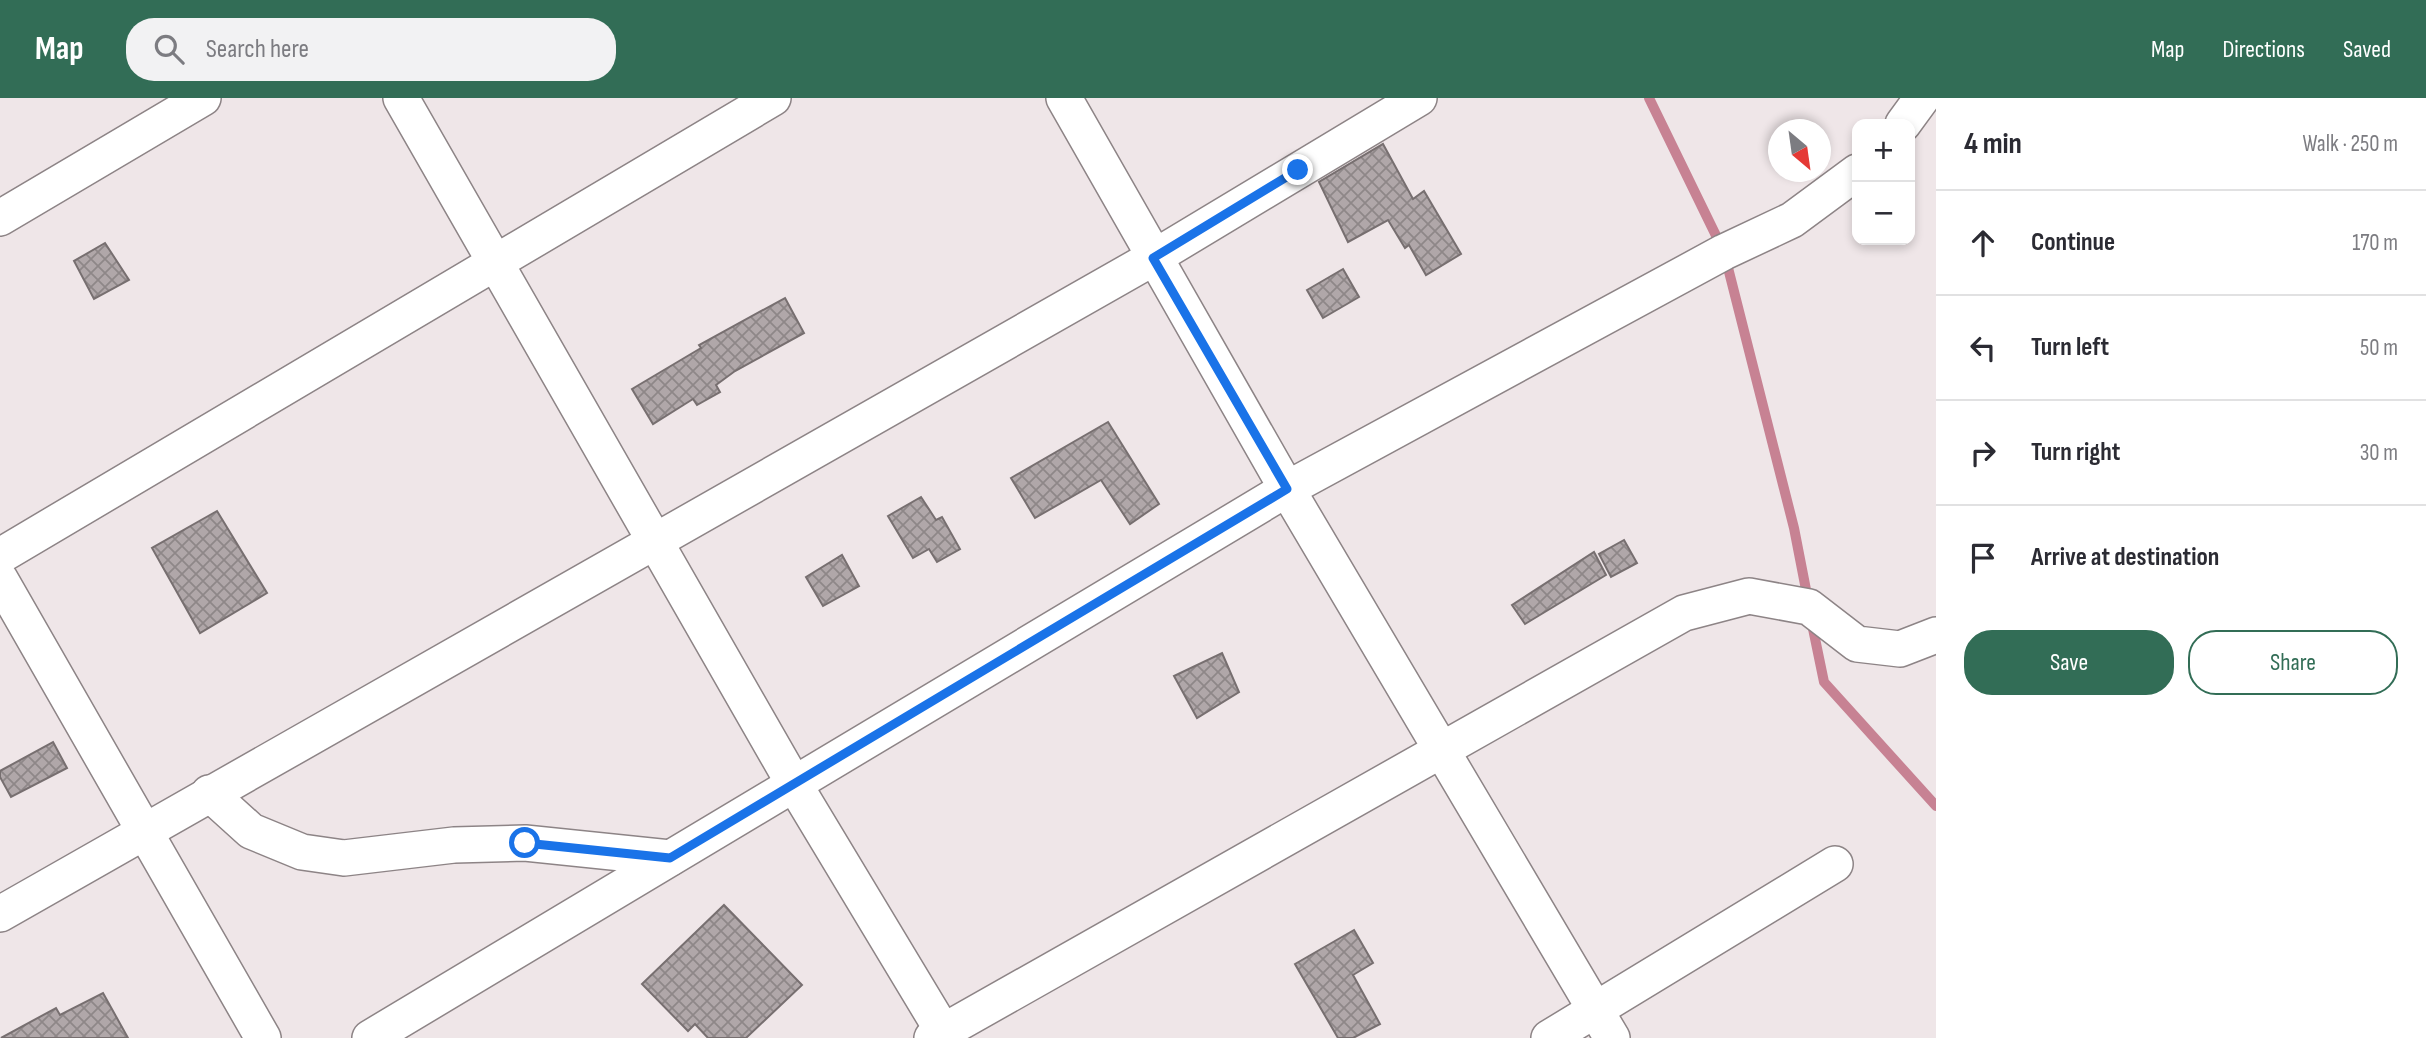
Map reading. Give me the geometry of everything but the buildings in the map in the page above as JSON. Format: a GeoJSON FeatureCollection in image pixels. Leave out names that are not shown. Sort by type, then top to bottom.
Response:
{"type":"FeatureCollection","features":[{"type":"Feature","properties":{"kind":"street"},"geometry":{"type":"LineString","coordinates":[[0,218],[203,98]]}},
{"type":"Feature","properties":{"kind":"street"},"geometry":{"type":"LineString","coordinates":[[401,98],[941,1036],[1684,613],[1749,596],[1809,607],[1857,644],[1900,649],[1936,635]]}},
{"type":"Feature","properties":{"kind":"street"},"geometry":{"type":"LineString","coordinates":[[0,556],[773,98]]}},
{"type":"Feature","properties":{"kind":"street"},"geometry":{"type":"LineString","coordinates":[[1063,98],[1287,489],[1604,1024]]}},
{"type":"Feature","properties":{"kind":"street"},"geometry":{"type":"LineString","coordinates":[[0,915],[144,830],[656,543],[1153,258],[1419,98]]}},
{"type":"Feature","properties":{"kind":"street"},"geometry":{"type":"LineString","coordinates":[[1907,119],[1922,98]]}},
{"type":"Feature","properties":{"kind":"street"},"geometry":{"type":"LineString","coordinates":[[370,1038],[1287,489],[1724,252],[1792,220],[1852,176]]}},
{"type":"Feature","properties":{"kind":"street"},"geometry":{"type":"LineString","coordinates":[[0,579],[264,1038]]}},
{"type":"Feature","properties":{"kind":"street"},"geometry":{"type":"LineString","coordinates":[[209,793],[251,831],[302,852],[344,858],[454,845],[525,843],[670,858]]}},
{"type":"Feature","properties":{"kind":"street"},"geometry":{"type":"LineString","coordinates":[[1549,1038],[1604,1024],[1835,864]]}},
{"type":"Feature","properties":{"kind":"waterway"},"geometry":{"type":"LineString","coordinates":[[1649,98],[1724,252],[1794,528],[1808,600]]}},
{"type":"Feature","properties":{"kind":"waterway"},"geometry":{"type":"LineString","coordinates":[[1811,619],[1824,682],[1936,806]]}},
{"type":"Feature","properties":{"kind":"route"},"geometry":{"type":"LineString","coordinates":[[525,843],[670,858],[1287,489],[1153,258],[1298,170]]}}]}
